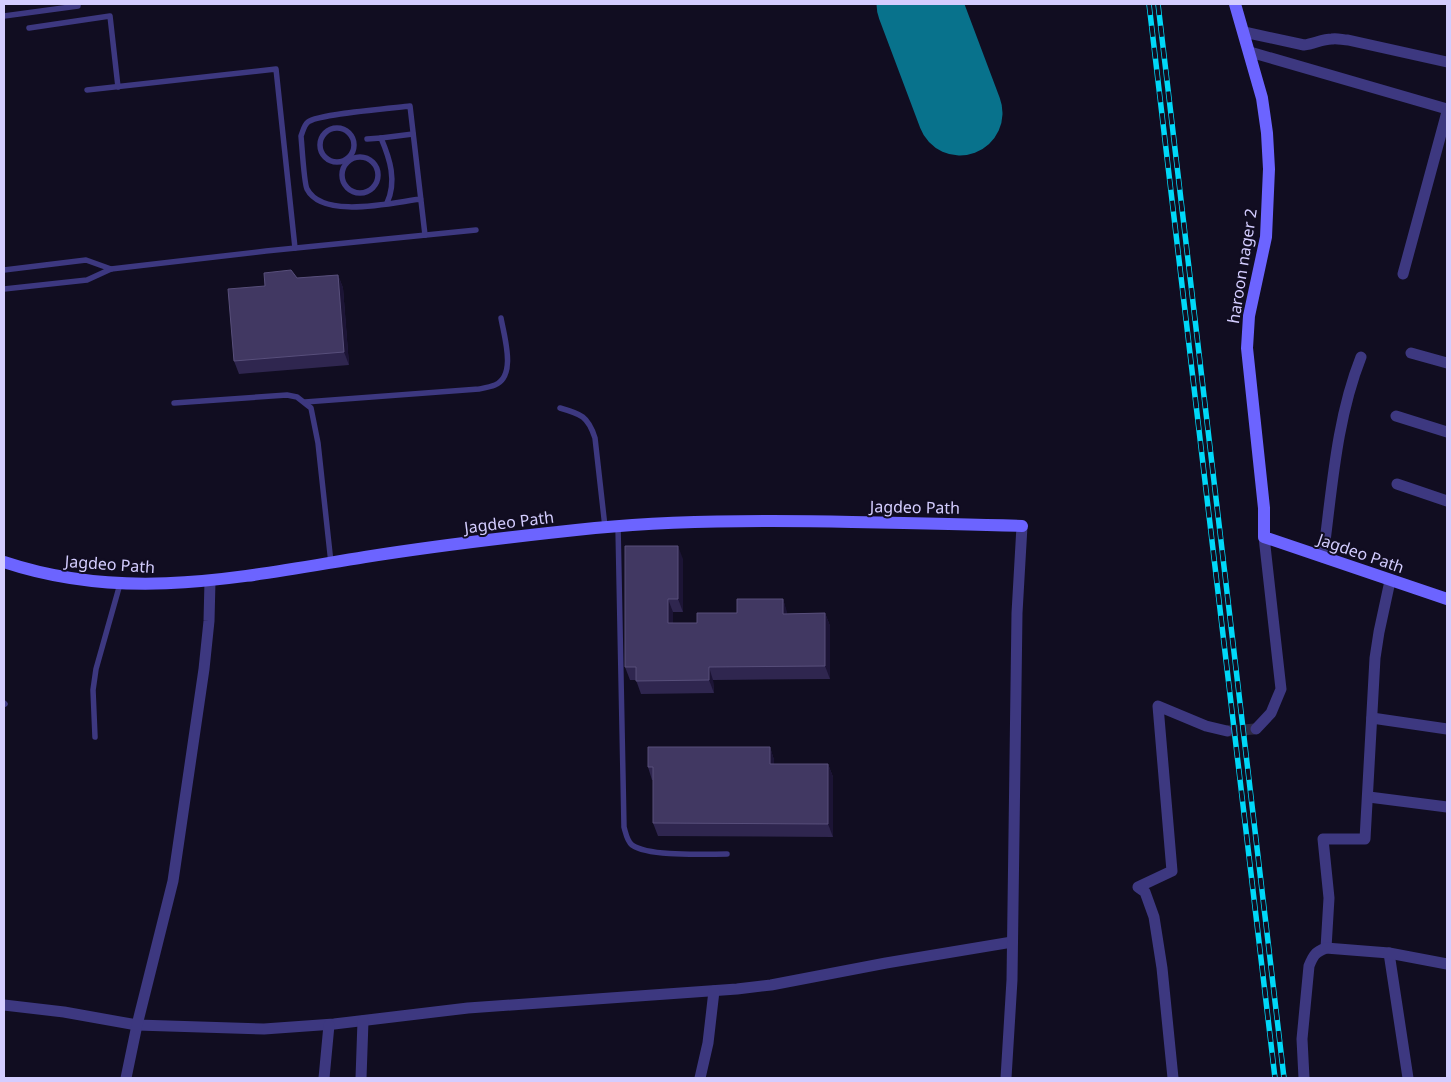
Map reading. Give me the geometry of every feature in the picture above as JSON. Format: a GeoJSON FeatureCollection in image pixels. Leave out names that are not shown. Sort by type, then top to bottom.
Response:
{"type":"FeatureCollection","features":[{"type":"Feature","properties":{"kind":"main road","name":"haroon nager 2"},"geometry":{"type":"LineString","coordinates":[[1235,4],[1250,52],[1265,116],[1269,169],[1266,237],[1249,316],[1247,348],[1264,508],[1264,537]]}},
{"type":"Feature","properties":{"kind":"main road","name":"Jagdeo Path"},"geometry":{"type":"LineString","coordinates":[[4,562],[59,576],[120,584],[152,584],[210,581],[515,537],[612,527],[776,521],[1022,526]]}},
{"type":"Feature","properties":{"kind":"main road","name":"Jagdeo Path"},"geometry":{"type":"LineString","coordinates":[[1264,537],[1447,599]]}},
{"type":"Feature","properties":{"kind":"street"},"geometry":{"type":"LineString","coordinates":[[1244,32],[1304,45],[1333,38],[1348,40],[1447,62]]}},
{"type":"Feature","properties":{"kind":"street"},"geometry":{"type":"LineString","coordinates":[[1250,52],[1447,111],[1403,274]]}},
{"type":"Feature","properties":{"kind":"street"},"geometry":{"type":"LineString","coordinates":[[1411,353],[1447,364]]}},
{"type":"Feature","properties":{"kind":"street"},"geometry":{"type":"LineString","coordinates":[[1323,557],[1343,417],[1350,384],[1361,356]]}},
{"type":"Feature","properties":{"kind":"street"},"geometry":{"type":"LineString","coordinates":[[1396,416],[1447,432]]}},
{"type":"Feature","properties":{"kind":"street"},"geometry":{"type":"LineString","coordinates":[[1397,484],[1447,501]]}},
{"type":"Feature","properties":{"kind":"street"},"geometry":{"type":"LineString","coordinates":[[1006,1078],[1009,1056],[1012,942],[1016,642],[1022,526]]}},
{"type":"Feature","properties":{"kind":"street"},"geometry":{"type":"LineString","coordinates":[[1256,729],[1271,713],[1281,689],[1264,537]]}},
{"type":"Feature","properties":{"kind":"street"},"geometry":{"type":"LineString","coordinates":[[126,1078],[136,1026],[164,919],[177,856],[204,669],[209,621],[210,581]]}},
{"type":"Feature","properties":{"kind":"street"},"geometry":{"type":"LineString","coordinates":[[1326,948],[1329,898],[1323,839],[1365,839],[1379,632],[1390,581]]}},
{"type":"Feature","properties":{"kind":"street"},"geometry":{"type":"LineString","coordinates":[[1173,1078],[1162,968],[1154,917],[1145,892],[1138,887],[1172,871],[1158,706],[1206,726],[1227,730]]}},
{"type":"Feature","properties":{"kind":"street"},"geometry":{"type":"LineString","coordinates":[[1372,718],[1447,729]]}},
{"type":"Feature","properties":{"kind":"street"},"geometry":{"type":"LineString","coordinates":[[1369,797],[1447,807]]}},
{"type":"Feature","properties":{"kind":"street"},"geometry":{"type":"LineString","coordinates":[[4,1005],[64,1012],[136,1026],[264,1029],[328,1025],[484,1007],[714,991],[771,985],[1012,942]]}},
{"type":"Feature","properties":{"kind":"street"},"geometry":{"type":"LineString","coordinates":[[1304,1078],[1302,1039],[1309,966],[1313,955],[1318,951],[1326,948],[1389,953],[1447,964]]}},
{"type":"Feature","properties":{"kind":"street"},"geometry":{"type":"LineString","coordinates":[[1389,953],[1408,1078]]}},
{"type":"Feature","properties":{"kind":"street"},"geometry":{"type":"LineString","coordinates":[[700,1078],[708,1043],[714,991]]}},
{"type":"Feature","properties":{"kind":"street"},"geometry":{"type":"LineString","coordinates":[[361,1078],[363,1021]]}},
{"type":"Feature","properties":{"kind":"street"},"geometry":{"type":"LineString","coordinates":[[324,1078],[328,1025]]}},
{"type":"Feature","properties":{"kind":"lane"},"geometry":{"type":"LineString","coordinates":[[4,16],[78,6],[78,4]]}},
{"type":"Feature","properties":{"kind":"lane"},"geometry":{"type":"LineString","coordinates":[[28,28],[110,16],[118,87]]}},
{"type":"Feature","properties":{"kind":"lane"},"geometry":{"type":"LineString","coordinates":[[87,90],[276,69],[295,248]]}},
{"type":"Feature","properties":{"kind":"lane"},"geometry":{"type":"LineString","coordinates":[[421,199],[360,206],[329,205],[319,201],[307,189],[301,136],[308,122],[322,116],[410,106],[413,134],[421,199],[425,235]]}},
{"type":"Feature","properties":{"kind":"lane"},"geometry":{"type":"LineString","coordinates":[[347,160],[342,172],[342,178],[348,189],[364,193],[374,186],[377,181],[377,169],[374,164],[364,157],[358,157],[347,160],[334,162],[324,157],[320,146],[323,135],[327,131],[338,128],[348,132],[351,136],[354,147],[347,160]]}},
{"type":"Feature","properties":{"kind":"lane"},"geometry":{"type":"LineString","coordinates":[[367,139],[413,134]]}},
{"type":"Feature","properties":{"kind":"lane"},"geometry":{"type":"LineString","coordinates":[[381,138],[393,184],[387,203]]}},
{"type":"Feature","properties":{"kind":"lane"},"geometry":{"type":"LineString","coordinates":[[358,193],[360,206]]}},
{"type":"Feature","properties":{"kind":"lane"},"geometry":{"type":"LineString","coordinates":[[4,289],[88,280],[111,269],[476,230]]}},
{"type":"Feature","properties":{"kind":"lane"},"geometry":{"type":"LineString","coordinates":[[4,270],[86,260],[111,269]]}},
{"type":"Feature","properties":{"kind":"lane"},"geometry":{"type":"LineString","coordinates":[[305,402],[479,389],[496,385],[505,377],[508,367],[501,318]]}},
{"type":"Feature","properties":{"kind":"lane"},"geometry":{"type":"LineString","coordinates":[[174,402],[273,395],[297,397],[311,408],[318,443],[331,563]]}},
{"type":"Feature","properties":{"kind":"lane"},"geometry":{"type":"LineString","coordinates":[[560,408],[577,412],[591,425],[612,527],[624,827],[627,839],[632,844],[651,851],[685,854],[727,854]]}},
{"type":"Feature","properties":{"kind":"lane"},"geometry":{"type":"LineString","coordinates":[[95,737],[93,711],[96,669],[120,584]]}},
{"type":"Feature","properties":{"kind":"building"},"geometry":{"type":"Polygon","coordinates":[[[291,270],[297,278],[338,275],[344,352],[234,361],[228,289],[265,286],[264,273],[291,270]]]}},
{"type":"Feature","properties":{"kind":"building"},"geometry":{"type":"Polygon","coordinates":[[[625,546],[678,546],[678,599],[668,599],[668,623],[697,623],[697,613],[737,613],[737,599],[783,599],[783,614],[825,613],[825,666],[709,667],[709,680],[636,681],[636,667],[625,667],[625,546]]]}},
{"type":"Feature","properties":{"kind":"building"},"geometry":{"type":"Polygon","coordinates":[[[648,747],[770,747],[770,764],[828,764],[828,824],[653,823],[653,767],[648,767],[648,747]]]}},
{"type":"Feature","properties":{"kind":"runway"},"geometry":{"type":"LineString","coordinates":[[919,4],[960,113]]}},
{"type":"Feature","properties":{"kind":"tunnel"},"geometry":{"type":"LineString","coordinates":[[1227,731],[1256,729]]}},
{"type":"Feature","properties":{"kind":"railway"},"geometry":{"type":"LineString","coordinates":[[1149,4],[1275,1078]]}},
{"type":"Feature","properties":{"kind":"railway"},"geometry":{"type":"LineString","coordinates":[[1158,4],[1284,1078]]}}]}
